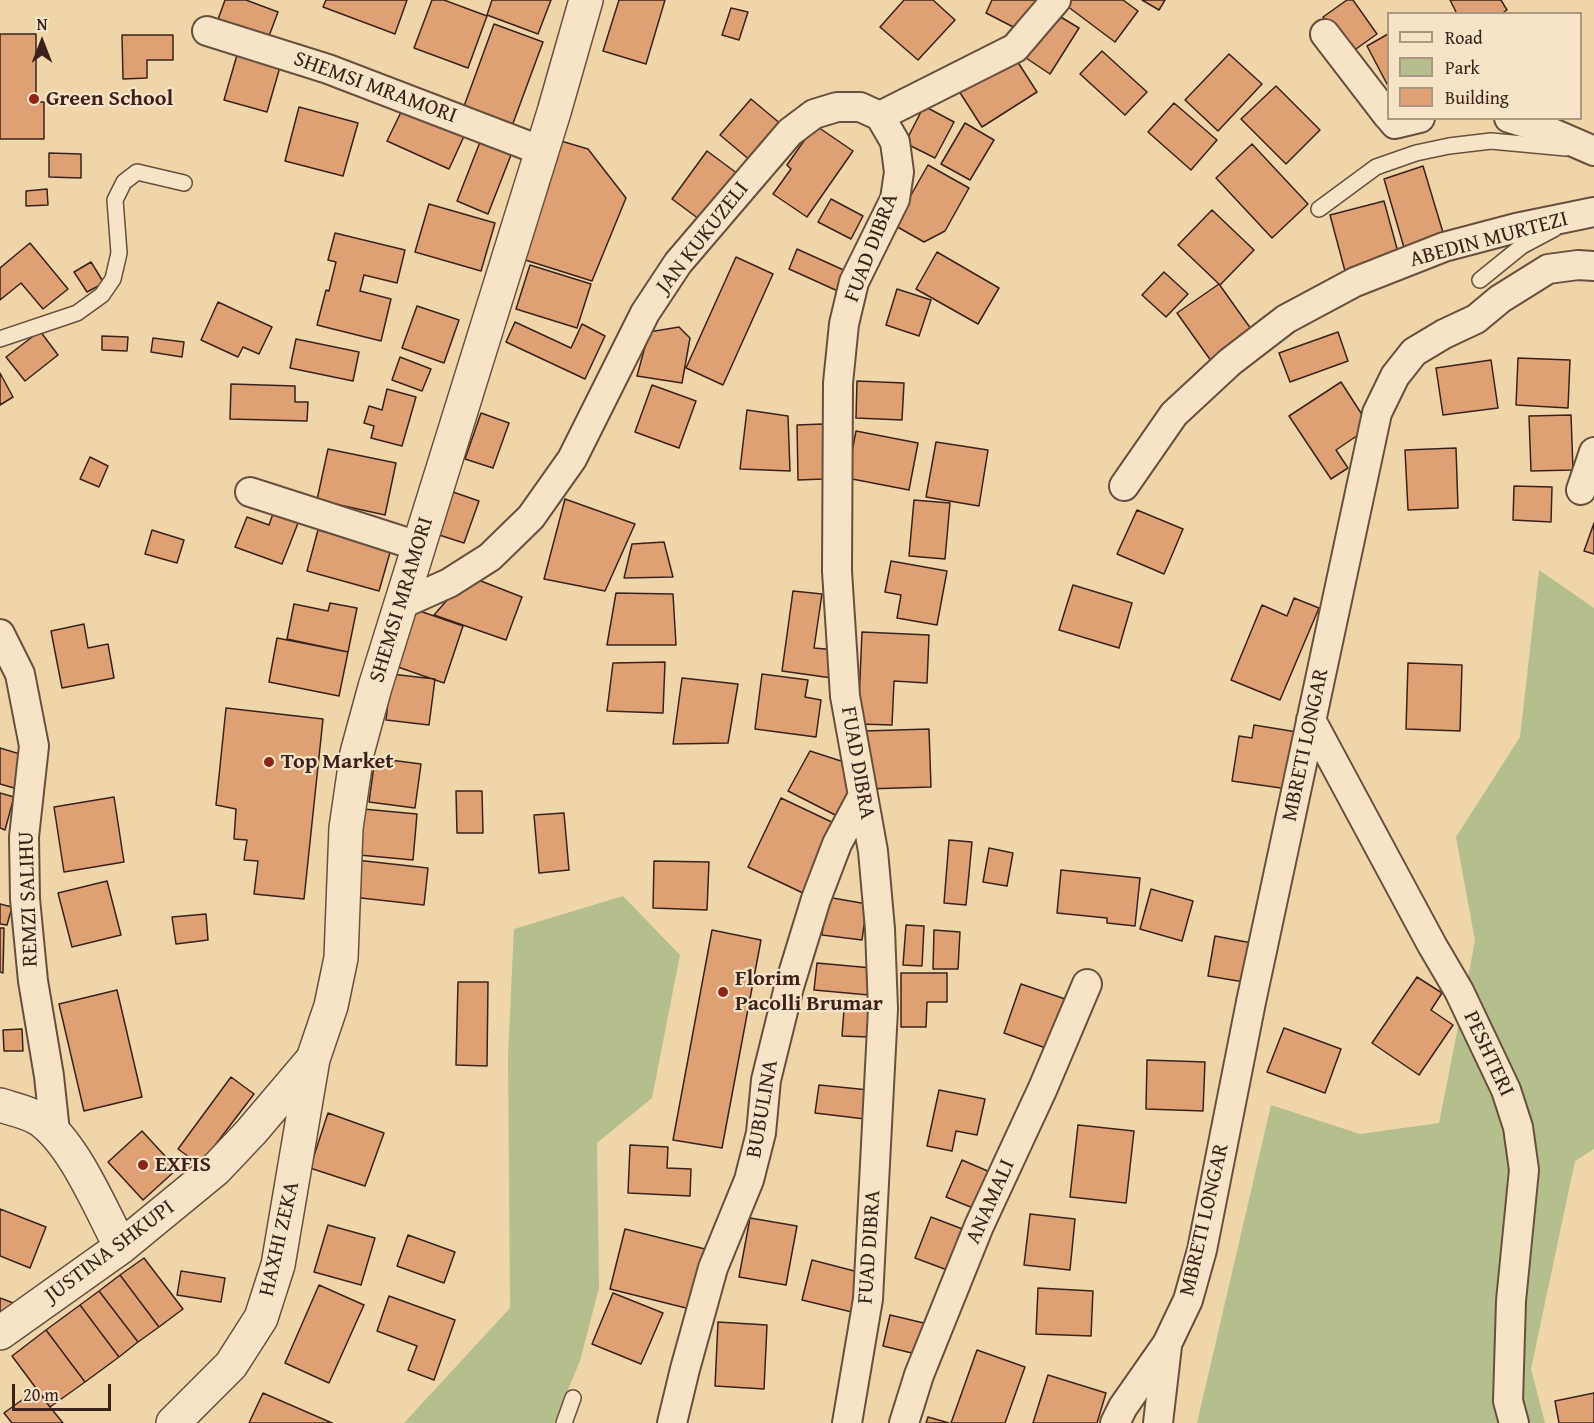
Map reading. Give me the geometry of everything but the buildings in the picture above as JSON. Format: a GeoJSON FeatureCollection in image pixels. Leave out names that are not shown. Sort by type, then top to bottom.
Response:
{"type":"FeatureCollection","features":[{"type":"Feature","properties":{"kind":"street","name":"SHEMSI MRAMORI"},"geometry":{"type":"LineString","coordinates":[[313,1059],[331,1006],[340,958],[346,828],[357,753],[375,687],[542,151],[586,0]]}},
{"type":"Feature","properties":{"kind":"street"},"geometry":{"type":"LineString","coordinates":[[880,116],[1015,48],[1056,0]]}},
{"type":"Feature","properties":{"kind":"street","name":"SHEMSI MRAMORI"},"geometry":{"type":"LineString","coordinates":[[207,31],[328,69],[542,151]]}},
{"type":"Feature","properties":{"kind":"street"},"geometry":{"type":"LineString","coordinates":[[1325,34],[1387,114]]}},
{"type":"Feature","properties":{"kind":"street","name":"JAN KUKUZELI"},"geometry":{"type":"LineString","coordinates":[[402,604],[449,583],[490,557],[531,517],[572,459],[645,313],[678,263],[790,132],[814,114],[837,107],[860,107],[880,116]]}},
{"type":"Feature","properties":{"kind":"street","name":"FUAD DIBRA"},"geometry":{"type":"LineString","coordinates":[[847,1423],[868,1299],[883,1009],[880,929],[873,851],[845,696],[838,582],[838,383],[844,324],[854,282],[894,199],[898,172],[894,142],[880,116]]}},
{"type":"Feature","properties":{"kind":"street"},"geometry":{"type":"LineString","coordinates":[[1392,120],[1395,124],[1412,120]]}},
{"type":"Feature","properties":{"kind":"street"},"geometry":{"type":"LineString","coordinates":[[1516,120],[1542,128],[1593,151]]}},
{"type":"Feature","properties":{"kind":"street","name":"ABEDIN MURTEZI"},"geometry":{"type":"LineString","coordinates":[[1124,486],[1173,414],[1230,362],[1286,319],[1355,282],[1444,247],[1516,228],[1587,214]]}},
{"type":"Feature","properties":{"kind":"street","name":"ABEDIN MURTEZI"},"geometry":{"type":"LineString","coordinates":[[1548,270],[1594,245]]}},
{"type":"Feature","properties":{"kind":"street","name":"MBRETI LONGAR"},"geometry":{"type":"LineString","coordinates":[[1115,1423],[1123,1407],[1167,1344],[1188,1300],[1202,1250],[1251,1002],[1377,413],[1395,376],[1414,352],[1476,319],[1500,299],[1548,270],[1578,265],[1594,266]]}},
{"type":"Feature","properties":{"kind":"street"},"geometry":{"type":"LineString","coordinates":[[1581,490],[1594,452]]}},
{"type":"Feature","properties":{"kind":"street"},"geometry":{"type":"LineString","coordinates":[[250,492],[418,546]]}},
{"type":"Feature","properties":{"kind":"street","name":"REMZI SALIHU"},"geometry":{"type":"LineString","coordinates":[[0,634],[20,674],[34,746],[24,837],[25,899],[33,981],[56,1132]]}},
{"type":"Feature","properties":{"kind":"street","name":"PESHTERI"},"geometry":{"type":"LineString","coordinates":[[1311,720],[1431,945],[1459,991],[1506,1090],[1518,1127],[1524,1170],[1511,1301],[1508,1401],[1514,1423]]}},
{"type":"Feature","properties":{"kind":"street","name":"BUBULINA"},"geometry":{"type":"LineString","coordinates":[[672,1423],[713,1269],[749,1180],[761,1133],[766,1080],[789,987],[816,899],[837,844],[862,797]]}},
{"type":"Feature","properties":{"kind":"street","name":"ANAMALI"},"geometry":{"type":"LineString","coordinates":[[904,1423],[919,1375],[979,1226],[1043,1088],[1087,984]]}},
{"type":"Feature","properties":{"kind":"street","name":"JUSTINA SHKUPI"},"geometry":{"type":"LineString","coordinates":[[0,1333],[121,1246],[216,1169],[313,1059]]}},
{"type":"Feature","properties":{"kind":"street","name":"HAXHI ZEKA"},"geometry":{"type":"LineString","coordinates":[[173,1423],[231,1365],[261,1318],[278,1265],[313,1059]]}},
{"type":"Feature","properties":{"kind":"street"},"geometry":{"type":"LineString","coordinates":[[0,1105],[37,1118],[56,1132],[69,1150],[121,1246]]}},
{"type":"Feature","properties":{"kind":"street","name":"MBRETI LONGAR"},"geometry":{"type":"LineString","coordinates":[[1158,1423],[1167,1344]]}},
{"type":"Feature","properties":{"kind":"lane"},"geometry":{"type":"LineString","coordinates":[[1320,209],[1376,167],[1416,153],[1491,141],[1593,151]]}},
{"type":"Feature","properties":{"kind":"lane"},"geometry":{"type":"LineString","coordinates":[[0,339],[77,313],[102,295],[113,279],[119,253],[114,200],[124,182],[137,172],[184,183]]}},
{"type":"Feature","properties":{"kind":"lane","name":"ABEDIN MURTEZI"},"geometry":{"type":"LineString","coordinates":[[1480,280],[1522,246],[1587,214]]}},
{"type":"Feature","properties":{"kind":"lane"},"geometry":{"type":"LineString","coordinates":[[564,1423],[573,1398]]}},
{"type":"Feature","properties":{"kind":"green space"},"geometry":{"type":"Polygon","coordinates":[[[1539,570],[1594,608],[1594,1149],[1575,1161],[1531,1369],[1545,1423],[1197,1423],[1271,1105],[1360,1134],[1439,1123],[1475,941],[1456,837],[1520,737],[1539,570]]]}},
{"type":"Feature","properties":{"kind":"green space"},"geometry":{"type":"Polygon","coordinates":[[[623,896],[680,955],[652,1098],[597,1143],[599,1288],[580,1361],[554,1423],[404,1423],[510,1308],[508,1055],[514,929],[623,896]]]}},
{"type":"Feature","properties":{"kind":"place","name":"Green School"},"geometry":{"type":"Point","coordinates":[34,99]}},
{"type":"Feature","properties":{"kind":"place","name":"Top Market"},"geometry":{"type":"Point","coordinates":[269,762]}},
{"type":"Feature","properties":{"kind":"place","name":"Florim Pacolli Brumar"},"geometry":{"type":"Point","coordinates":[723,992]}},
{"type":"Feature","properties":{"kind":"place","name":"EXFIS"},"geometry":{"type":"Point","coordinates":[143,1165]}}]}
